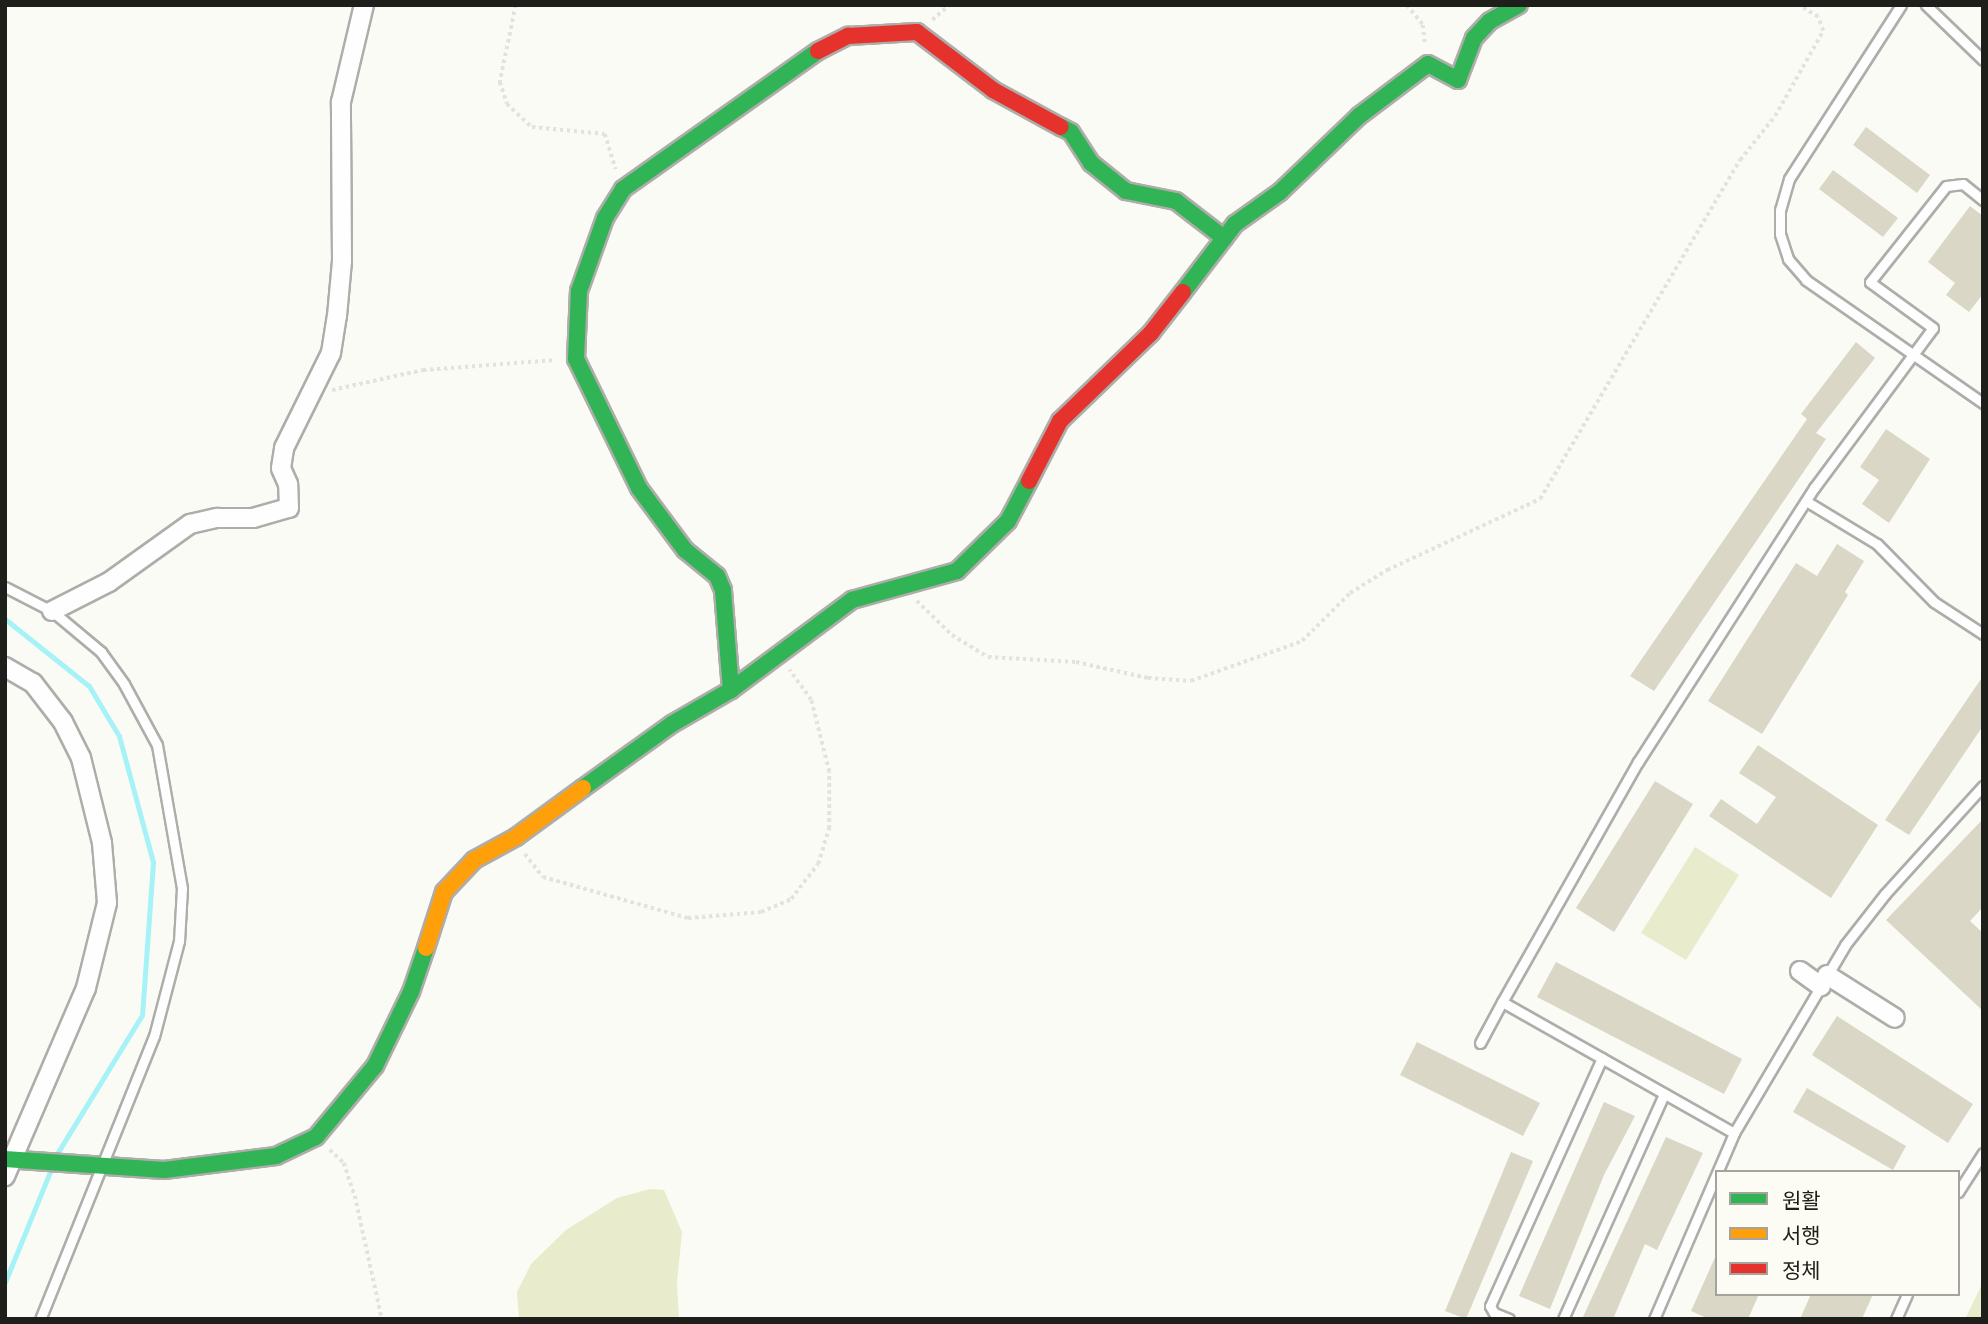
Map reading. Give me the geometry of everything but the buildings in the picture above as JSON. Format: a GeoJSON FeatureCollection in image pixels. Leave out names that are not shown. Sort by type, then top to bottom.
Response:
{"type":"FeatureCollection","features":[{"type":"Feature","properties":{"kind":"street"},"geometry":{"type":"LineString","coordinates":[[52,611],[109,582],[190,524],[217,518],[253,518],[289,508],[288,484],[281,468],[284,448],[331,353],[337,316],[342,261],[341,102],[364,5]]}},
{"type":"Feature","properties":{"kind":"street"},"geometry":{"type":"LineString","coordinates":[[5,667],[33,683],[63,722],[81,758],[102,843],[107,903],[86,988],[11,1163],[164,1170],[276,1156],[316,1137],[359,1090],[411,992],[444,892],[474,860],[516,836],[672,724],[731,690],[852,600],[957,571],[980,552],[1007,521],[1060,421],[1151,333],[1224,238],[1359,116],[1428,64],[1458,80],[1474,38],[1490,20],[1519,5]]}},
{"type":"Feature","properties":{"kind":"street"},"geometry":{"type":"LineString","coordinates":[[731,690],[723,590],[717,576],[685,550],[639,488],[576,359],[579,291],[606,218],[623,189],[801,59],[848,36],[917,32],[993,90],[1071,132],[1091,163],[1126,191],[1176,201],[1224,238]]}},
{"type":"Feature","properties":{"kind":"street"},"geometry":{"type":"LineString","coordinates":[[1800,971],[1895,1018]]}},
{"type":"Feature","properties":{"kind":"lane"},"geometry":{"type":"LineString","coordinates":[[1901,5],[1789,179],[1780,210],[1780,234],[1788,259],[1806,280],[1983,402]]}},
{"type":"Feature","properties":{"kind":"lane"},"geometry":{"type":"LineString","coordinates":[[1926,5],[1983,60]]}},
{"type":"Feature","properties":{"kind":"lane"},"geometry":{"type":"LineString","coordinates":[[1480,1043],[1639,762],[1806,501],[1934,328],[1870,282],[1946,186],[1962,184],[1983,200]]}},
{"type":"Feature","properties":{"kind":"lane"},"geometry":{"type":"LineString","coordinates":[[1806,501],[1877,544],[1934,601],[1983,634]]}},
{"type":"Feature","properties":{"kind":"lane"},"geometry":{"type":"LineString","coordinates":[[5,587],[52,611],[101,652],[157,745],[182,888],[170,986],[135,1092],[92,1165],[40,1319]]}},
{"type":"Feature","properties":{"kind":"lane"},"geometry":{"type":"LineString","coordinates":[[1718,1170],[1734,1133],[1824,981],[1885,894],[1983,786]]}},
{"type":"Feature","properties":{"kind":"lane"},"geometry":{"type":"LineString","coordinates":[[1502,1002],[1734,1133]]}},
{"type":"Feature","properties":{"kind":"lane"},"geometry":{"type":"LineString","coordinates":[[1509,1319],[1494,1313],[1490,1306],[1602,1058]]}},
{"type":"Feature","properties":{"kind":"lane"},"geometry":{"type":"LineString","coordinates":[[1563,1319],[1664,1094]]}},
{"type":"Feature","properties":{"kind":"lane"},"geometry":{"type":"LineString","coordinates":[[1960,1189],[1983,1153]]}},
{"type":"Feature","properties":{"kind":"lane"},"geometry":{"type":"LineString","coordinates":[[1654,1319],[1715,1177]]}},
{"type":"Feature","properties":{"kind":"lane"},"geometry":{"type":"LineString","coordinates":[[1896,1319],[1906,1296]]}},
{"type":"Feature","properties":{"kind":"path"},"geometry":{"type":"LineString","coordinates":[[516,5],[500,82],[507,104],[532,127],[606,134],[623,189]]}},
{"type":"Feature","properties":{"kind":"path"},"geometry":{"type":"LineString","coordinates":[[1407,5],[1423,25],[1428,64]]}},
{"type":"Feature","properties":{"kind":"path"},"geometry":{"type":"LineString","coordinates":[[900,585],[952,635],[988,657],[1076,662],[1148,678],[1191,681],[1302,641],[1350,593],[1387,570],[1540,499],[1740,160],[1775,116],[1824,31],[1818,17],[1798,5]]}},
{"type":"Feature","properties":{"kind":"path"},"geometry":{"type":"LineString","coordinates":[[312,394],[423,370],[576,359]]}},
{"type":"Feature","properties":{"kind":"path"},"geometry":{"type":"LineString","coordinates":[[516,836],[543,877],[688,918],[761,912],[791,899],[818,864],[829,829],[829,772],[811,700],[778,655]]}},
{"type":"Feature","properties":{"kind":"path"},"geometry":{"type":"LineString","coordinates":[[316,1137],[344,1163],[382,1319]]}},
{"type":"Feature","properties":{"kind":"green space"},"geometry":{"type":"Polygon","coordinates":[[[1695,847],[1739,875],[1686,960],[1641,933],[1695,847]]]}},
{"type":"Feature","properties":{"kind":"green space"},"geometry":{"type":"Polygon","coordinates":[[[650,1189],[664,1190],[682,1232],[677,1283],[679,1319],[519,1319],[517,1292],[531,1264],[566,1230],[617,1198],[650,1189]]]}},
{"type":"Feature","properties":{"kind":"green space"},"geometry":{"type":"Polygon","coordinates":[[[1983,1282],[1983,1319],[1965,1319],[1983,1282]]]}},
{"type":"Feature","properties":{"kind":"waterway"},"geometry":{"type":"LineString","coordinates":[[5,619],[89,686],[119,736],[153,862],[142,1015],[55,1157]]}},
{"type":"Feature","properties":{"kind":"waterway"},"geometry":{"type":"LineString","coordinates":[[5,1282],[51,1169]]}},
{"type":"Feature","properties":{"kind":"traffic: fast"},"geometry":{"type":"LineString","coordinates":[[1183,292],[1235,224],[1280,192],[1359,116],[1428,64],[1458,80],[1474,38],[1490,21],[1519,5]]}},
{"type":"Feature","properties":{"kind":"traffic: fast"},"geometry":{"type":"LineString","coordinates":[[731,690],[723,590],[717,576],[685,550],[639,488],[576,359],[579,291],[605,218],[623,189],[818,51]]}},
{"type":"Feature","properties":{"kind":"traffic: fast"},"geometry":{"type":"LineString","coordinates":[[1061,127],[1071,132],[1091,163],[1126,191],[1176,201],[1224,238]]}},
{"type":"Feature","properties":{"kind":"traffic: fast"},"geometry":{"type":"LineString","coordinates":[[583,788],[672,724],[731,690],[852,600],[957,571],[1008,521],[1029,481]]}},
{"type":"Feature","properties":{"kind":"traffic: fast"},"geometry":{"type":"LineString","coordinates":[[5,1159],[164,1170],[276,1156],[316,1137],[375,1066],[411,992],[426,948]]}},
{"type":"Feature","properties":{"kind":"traffic: slow"},"geometry":{"type":"LineString","coordinates":[[426,948],[444,892],[474,860],[516,837],[583,788]]}},
{"type":"Feature","properties":{"kind":"traffic: jam"},"geometry":{"type":"LineString","coordinates":[[818,51],[848,36],[917,32],[993,90],[1061,127]]}},
{"type":"Feature","properties":{"kind":"traffic: jam"},"geometry":{"type":"LineString","coordinates":[[1029,481],[1060,421],[1151,333],[1183,292]]}}]}
